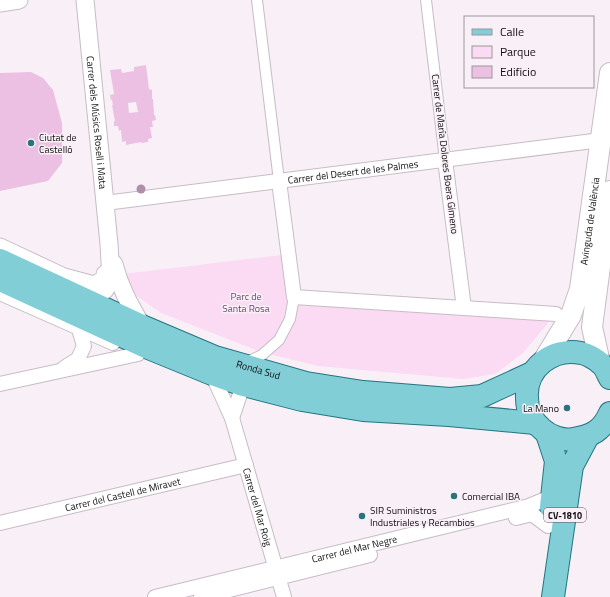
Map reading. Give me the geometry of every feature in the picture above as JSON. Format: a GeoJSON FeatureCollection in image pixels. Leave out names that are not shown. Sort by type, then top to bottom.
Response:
{"type":"FeatureCollection","features":[{"type":"Feature","properties":{"kind":"main road","name":"Avinguda de València"},"geometry":{"type":"LineString","coordinates":[[537,367],[571,315],[580,289],[610,73]]}},
{"type":"Feature","properties":{"kind":"main road","name":"Avinguda de València"},"geometry":{"type":"LineString","coordinates":[[606,369],[592,326],[610,191]]}},
{"type":"Feature","properties":{"kind":"main road","name":"Ronda Sud"},"geometry":{"type":"LineString","coordinates":[[0,260],[142,326],[215,357],[306,384],[363,392],[450,399],[482,396],[537,367],[561,352],[582,353],[606,369]]}},
{"type":"Feature","properties":{"kind":"main road","name":"Ronda Sud"},"geometry":{"type":"LineString","coordinates":[[0,280],[146,347],[214,381],[240,384],[302,400],[363,410],[479,418],[541,429],[568,440],[588,436]]}},
{"type":"Feature","properties":{"kind":"main road"},"geometry":{"type":"LineString","coordinates":[[537,367],[526,390],[527,408],[541,429],[556,462],[552,496]]}},
{"type":"Feature","properties":{"kind":"main road"},"geometry":{"type":"LineString","coordinates":[[588,436],[598,430],[609,419]]}},
{"type":"Feature","properties":{"kind":"main road","name":"CV-1810"},"geometry":{"type":"LineString","coordinates":[[553,597],[572,466],[588,436]]}},
{"type":"Feature","properties":{"kind":"main road","name":"CV-1810"},"geometry":{"type":"LineString","coordinates":[[538,597],[552,496]]}},
{"type":"Feature","properties":{"kind":"street"},"geometry":{"type":"LineString","coordinates":[[0,2],[19,0]]}},
{"type":"Feature","properties":{"kind":"street","name":"Carrer dels Músics Rosell i Mata"},"geometry":{"type":"LineString","coordinates":[[85,0],[109,244],[111,280],[105,290],[86,299]]}},
{"type":"Feature","properties":{"kind":"street"},"geometry":{"type":"LineString","coordinates":[[240,365],[262,356],[279,340],[290,320],[294,296],[257,0]]}},
{"type":"Feature","properties":{"kind":"street","name":"Carrer de María Dolores Boera Gimeno"},"geometry":{"type":"LineString","coordinates":[[426,0],[464,308]]}},
{"type":"Feature","properties":{"kind":"street","name":"Carrer del Desert de les Palmes"},"geometry":{"type":"LineString","coordinates":[[105,203],[601,140]]}},
{"type":"Feature","properties":{"kind":"street"},"geometry":{"type":"LineString","coordinates":[[0,247],[64,277],[94,285],[105,279],[109,244]]}},
{"type":"Feature","properties":{"kind":"street","name":"Carrer dels Músics Rosell i Mata"},"geometry":{"type":"LineString","coordinates":[[109,244],[117,276],[126,298],[142,326]]}},
{"type":"Feature","properties":{"kind":"street","name":"Ronda Sud"},"geometry":{"type":"LineString","coordinates":[[0,293],[138,354],[214,381],[240,394],[300,410],[363,419],[449,426],[479,418]]}},
{"type":"Feature","properties":{"kind":"street"},"geometry":{"type":"LineString","coordinates":[[294,296],[556,314]]}},
{"type":"Feature","properties":{"kind":"street"},"geometry":{"type":"LineString","coordinates":[[61,370],[78,359],[84,346],[79,329]]}},
{"type":"Feature","properties":{"kind":"street"},"geometry":{"type":"LineString","coordinates":[[0,384],[138,354]]}},
{"type":"Feature","properties":{"kind":"street","name":"Carrer del Mar Roig"},"geometry":{"type":"LineString","coordinates":[[214,381],[232,418],[284,597]]}},
{"type":"Feature","properties":{"kind":"street"},"geometry":{"type":"LineString","coordinates":[[232,418],[240,394]]}},
{"type":"Feature","properties":{"kind":"street","name":"Carrer del Castell de Miravet"},"geometry":{"type":"LineString","coordinates":[[0,523],[246,465]]}},
{"type":"Feature","properties":{"kind":"street","name":"Carrer del Mar Negre"},"geometry":{"type":"LineString","coordinates":[[201,597],[277,573],[530,506],[552,496]]}},
{"type":"Feature","properties":{"kind":"street","name":"Carrer del Mar Negre"},"geometry":{"type":"LineString","coordinates":[[155,597],[277,573],[532,514],[548,526]]}},
{"type":"Feature","properties":{"kind":"green space","name":"Parc de Santa Rosa"},"geometry":{"type":"Polygon","coordinates":[[[282,255],[289,303],[553,317],[523,353],[495,374],[463,379],[318,366],[261,352],[161,313],[134,294],[123,274],[282,255]]]}},
{"type":"Feature","properties":{"kind":"building"},"geometry":{"type":"Polygon","coordinates":[[[146,65],[149,89],[152,90],[154,115],[156,120],[152,121],[153,127],[150,127],[152,138],[148,139],[148,142],[126,145],[126,141],[122,142],[121,130],[119,131],[118,126],[114,126],[115,121],[113,105],[110,95],[114,94],[110,70],[121,69],[122,73],[134,71],[134,67],[146,65]],[[136,102],[128,103],[129,113],[138,112],[136,102]]]}},
{"type":"Feature","properties":{"kind":"building","name":"Ciutat de Castelló"},"geometry":{"type":"Polygon","coordinates":[[[31,72],[43,78],[53,90],[62,123],[62,163],[48,181],[0,191],[0,73],[31,72]]]}},
{"type":"Feature","properties":{"kind":"place","name":"Ciutat de Castelló"},"geometry":{"type":"Point","coordinates":[31,143]}},
{"type":"Feature","properties":{"kind":"place","name":"La Mano"},"geometry":{"type":"Point","coordinates":[567,408]}},
{"type":"Feature","properties":{"kind":"place","name":"Comercial IBA"},"geometry":{"type":"Point","coordinates":[454,496]}},
{"type":"Feature","properties":{"kind":"place","name":"SIR Suministros Industriales y Recambios"},"geometry":{"type":"Point","coordinates":[362,516]}}]}
